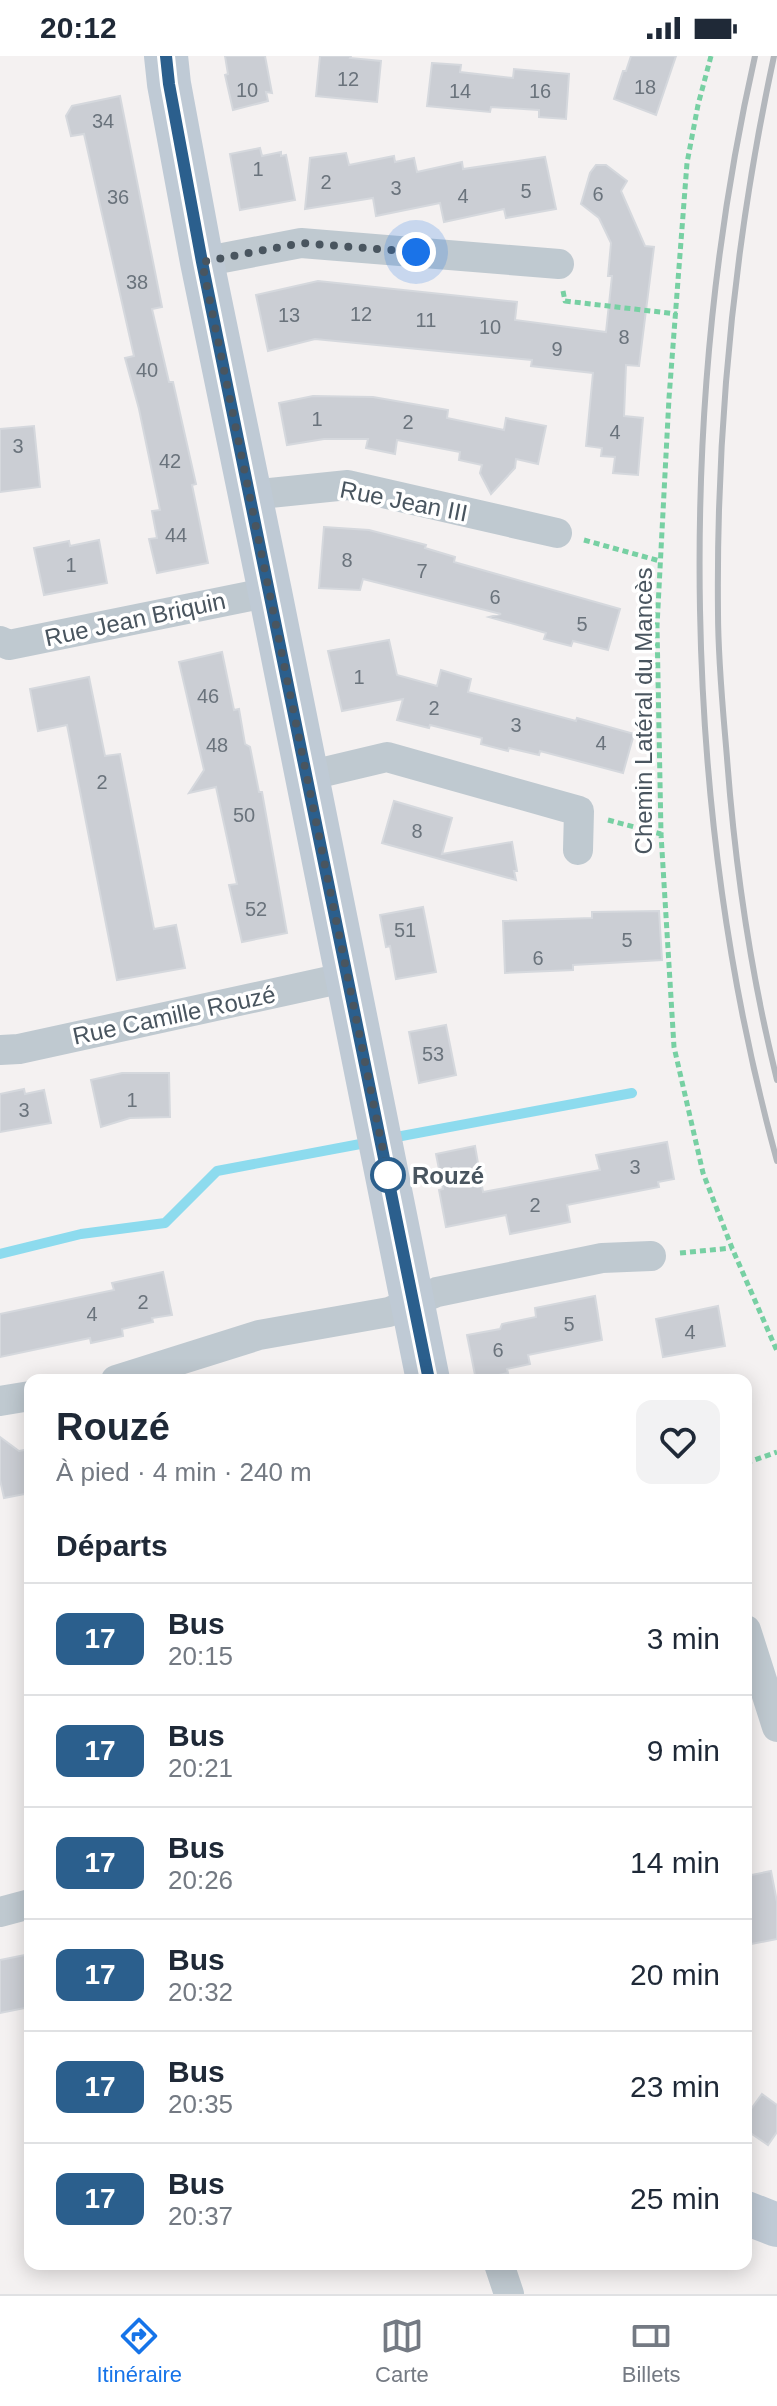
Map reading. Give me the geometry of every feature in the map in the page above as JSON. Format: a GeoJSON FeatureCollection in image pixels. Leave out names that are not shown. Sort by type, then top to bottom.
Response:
{"type":"FeatureCollection","features":[{"type":"Feature","properties":{"kind":"street"},"geometry":{"type":"LineString","coordinates":[[166,56],[202,262],[427,1374]]}},
{"type":"Feature","properties":{"kind":"street"},"geometry":{"type":"LineString","coordinates":[[202,262],[301,243],[559,264]]}},
{"type":"Feature","properties":{"kind":"street","name":"Rue Jean III"},"geometry":{"type":"LineString","coordinates":[[250,495],[348,485],[557,533]]}},
{"type":"Feature","properties":{"kind":"street","name":"Rue Jean Briquin"},"geometry":{"type":"LineString","coordinates":[[0,641],[9,645],[270,592]]}},
{"type":"Feature","properties":{"kind":"street"},"geometry":{"type":"LineString","coordinates":[[307,776],[387,757],[579,811],[578,850]]}},
{"type":"Feature","properties":{"kind":"street","name":"Rue Camille Rouzé"},"geometry":{"type":"LineString","coordinates":[[0,1050],[19,1049],[348,977]]}},
{"type":"Feature","properties":{"kind":"street"},"geometry":{"type":"LineString","coordinates":[[135,1374],[259,1335],[389,1312],[437,1292],[602,1258],[651,1256]]}},
{"type":"Feature","properties":{"kind":"street"},"geometry":{"type":"LineString","coordinates":[[0,1401],[24,1397]]}},
{"type":"Feature","properties":{"kind":"street"},"geometry":{"type":"LineString","coordinates":[[752,1649],[777,1727]]}},
{"type":"Feature","properties":{"kind":"street"},"geometry":{"type":"LineString","coordinates":[[0,1912],[24,1906]]}},
{"type":"Feature","properties":{"kind":"street"},"geometry":{"type":"LineString","coordinates":[[752,2215],[777,2225]]}},
{"type":"Feature","properties":{"kind":"street"},"geometry":{"type":"LineString","coordinates":[[501,2270],[509,2294]]}},
{"type":"Feature","properties":{"kind":"path","name":"Chemin Latéral du Mancès"},"geometry":{"type":"LineString","coordinates":[[711,56],[687,163],[669,398],[657,626],[661,834],[674,1047],[703,1173],[777,1351]]}},
{"type":"Feature","properties":{"kind":"path"},"geometry":{"type":"LineString","coordinates":[[559,264],[565,301],[677,314]]}},
{"type":"Feature","properties":{"kind":"path"},"geometry":{"type":"LineString","coordinates":[[557,533],[660,561]]}},
{"type":"Feature","properties":{"kind":"path"},"geometry":{"type":"LineString","coordinates":[[579,811],[661,834]]}},
{"type":"Feature","properties":{"kind":"path"},"geometry":{"type":"LineString","coordinates":[[651,1256],[732,1248]]}},
{"type":"Feature","properties":{"kind":"path"},"geometry":{"type":"LineString","coordinates":[[752,1461],[777,1452]]}},
{"type":"Feature","properties":{"kind":"building"},"geometry":{"type":"Polygon","coordinates":[[[225,56],[265,56],[272,93],[266,92],[268,101],[233,110],[225,75],[228,74],[225,56]]]}},
{"type":"Feature","properties":{"kind":"building"},"geometry":{"type":"Polygon","coordinates":[[[320,56],[351,56],[381,61],[377,102],[316,96],[320,56]]]}},
{"type":"Feature","properties":{"kind":"building"},"geometry":{"type":"Polygon","coordinates":[[[631,56],[676,56],[656,115],[614,99],[631,56]]]}},
{"type":"Feature","properties":{"kind":"building"},"geometry":{"type":"Polygon","coordinates":[[[432,63],[461,65],[460,72],[513,78],[514,69],[569,74],[566,119],[539,117],[539,110],[491,107],[490,112],[427,106],[432,63]]]}},
{"type":"Feature","properties":{"kind":"building"},"geometry":{"type":"Polygon","coordinates":[[[120,96],[162,307],[152,309],[169,382],[173,382],[196,484],[192,485],[208,563],[157,573],[149,539],[157,538],[152,511],[160,510],[125,358],[134,356],[84,134],[71,136],[66,116],[72,106],[120,96]]]}},
{"type":"Feature","properties":{"kind":"building"},"geometry":{"type":"Polygon","coordinates":[[[260,148],[262,156],[281,152],[281,156],[286,155],[295,200],[240,210],[230,154],[260,148]]]}},
{"type":"Feature","properties":{"kind":"building"},"geometry":{"type":"Polygon","coordinates":[[[346,153],[349,165],[394,156],[395,162],[414,158],[417,172],[462,162],[463,169],[545,157],[556,209],[506,218],[504,209],[444,222],[440,203],[376,216],[373,198],[305,209],[310,158],[346,153]]]}},
{"type":"Feature","properties":{"kind":"building"},"geometry":{"type":"Polygon","coordinates":[[[596,165],[606,165],[627,181],[621,191],[645,246],[654,247],[639,366],[626,365],[624,416],[643,418],[638,475],[613,473],[615,457],[601,456],[602,448],[586,446],[593,373],[531,366],[532,360],[315,339],[268,351],[256,295],[318,281],[517,302],[515,320],[606,332],[612,276],[608,276],[611,243],[599,218],[581,204],[590,173],[596,165]]]}},
{"type":"Feature","properties":{"kind":"building"},"geometry":{"type":"Polygon","coordinates":[[[313,396],[373,397],[448,410],[447,418],[504,430],[506,418],[546,426],[538,464],[516,459],[515,468],[491,494],[480,473],[482,465],[459,460],[460,452],[397,440],[395,454],[366,448],[368,439],[324,439],[287,445],[279,403],[313,396]]]}},
{"type":"Feature","properties":{"kind":"building"},"geometry":{"type":"Polygon","coordinates":[[[34,426],[40,487],[0,492],[0,429],[34,426]]]}},
{"type":"Feature","properties":{"kind":"building"},"geometry":{"type":"Polygon","coordinates":[[[324,527],[369,530],[426,545],[425,548],[455,557],[454,562],[620,609],[608,650],[573,641],[571,646],[544,639],[546,633],[489,617],[501,614],[363,579],[360,590],[319,588],[324,527]]]}},
{"type":"Feature","properties":{"kind":"building"},"geometry":{"type":"Polygon","coordinates":[[[99,540],[107,583],[44,595],[34,548],[69,541],[70,546],[99,540]]]}},
{"type":"Feature","properties":{"kind":"building"},"geometry":{"type":"Polygon","coordinates":[[[389,640],[397,675],[437,686],[441,670],[471,679],[468,692],[634,734],[623,773],[540,751],[539,755],[509,748],[508,751],[481,744],[482,738],[397,720],[403,699],[342,711],[328,651],[389,640]]]}},
{"type":"Feature","properties":{"kind":"building"},"geometry":{"type":"Polygon","coordinates":[[[222,652],[234,710],[239,709],[245,744],[250,747],[259,792],[262,792],[287,933],[242,942],[229,885],[237,884],[216,787],[189,793],[204,770],[179,662],[222,652]]]}},
{"type":"Feature","properties":{"kind":"building"},"geometry":{"type":"Polygon","coordinates":[[[89,677],[105,756],[120,754],[154,929],[176,925],[185,968],[117,980],[67,725],[38,731],[30,689],[89,677]]]}},
{"type":"Feature","properties":{"kind":"building"},"geometry":{"type":"Polygon","coordinates":[[[394,801],[452,818],[442,854],[512,842],[516,880],[382,843],[394,801]]]}},
{"type":"Feature","properties":{"kind":"building"},"geometry":{"type":"Polygon","coordinates":[[[423,907],[436,972],[396,979],[380,915],[423,907]]]}},
{"type":"Feature","properties":{"kind":"building"},"geometry":{"type":"Polygon","coordinates":[[[659,911],[662,960],[573,965],[573,970],[505,973],[503,921],[592,918],[592,912],[659,911]]]}},
{"type":"Feature","properties":{"kind":"building"},"geometry":{"type":"Polygon","coordinates":[[[446,1025],[456,1075],[419,1083],[409,1032],[446,1025]]]}},
{"type":"Feature","properties":{"kind":"building"},"geometry":{"type":"Polygon","coordinates":[[[122,1073],[169,1073],[170,1117],[130,1118],[101,1127],[91,1080],[122,1073]]]}},
{"type":"Feature","properties":{"kind":"building"},"geometry":{"type":"Polygon","coordinates":[[[24,1089],[25,1094],[44,1090],[51,1123],[0,1132],[0,1094],[24,1089]]]}},
{"type":"Feature","properties":{"kind":"building"},"geometry":{"type":"Polygon","coordinates":[[[667,1142],[674,1179],[658,1182],[659,1187],[567,1205],[570,1222],[510,1234],[506,1215],[446,1227],[436,1154],[475,1146],[483,1192],[600,1170],[596,1155],[667,1142]]]}},
{"type":"Feature","properties":{"kind":"building"},"geometry":{"type":"Polygon","coordinates":[[[163,1272],[172,1315],[152,1318],[153,1322],[122,1329],[123,1336],[91,1343],[90,1338],[0,1357],[0,1314],[114,1290],[112,1283],[163,1272]]]}},
{"type":"Feature","properties":{"kind":"building"},"geometry":{"type":"Polygon","coordinates":[[[595,1296],[602,1340],[528,1355],[530,1364],[507,1369],[508,1373],[475,1374],[467,1335],[500,1329],[502,1324],[536,1317],[535,1308],[595,1296]]]}},
{"type":"Feature","properties":{"kind":"building"},"geometry":{"type":"Polygon","coordinates":[[[718,1306],[725,1346],[663,1357],[656,1319],[718,1306]]]}},
{"type":"Feature","properties":{"kind":"building"},"geometry":{"type":"Polygon","coordinates":[[[0,1437],[19,1451],[24,1450],[24,1494],[4,1498],[0,1480],[0,1437]]]}},
{"type":"Feature","properties":{"kind":"building"},"geometry":{"type":"Polygon","coordinates":[[[771,1871],[777,1902],[777,1939],[752,1944],[752,1875],[771,1871]]]}},
{"type":"Feature","properties":{"kind":"building"},"geometry":{"type":"Polygon","coordinates":[[[24,1955],[24,2008],[0,2013],[0,1960],[24,1955]]]}},
{"type":"Feature","properties":{"kind":"building"},"geometry":{"type":"Polygon","coordinates":[[[762,2094],[777,2105],[777,2132],[768,2145],[752,2134],[752,2108],[762,2094]]]}},
{"type":"Feature","properties":{"kind":"waterway"},"geometry":{"type":"LineString","coordinates":[[391,1138],[632,1093]]}},
{"type":"Feature","properties":{"kind":"waterway"},"geometry":{"type":"LineString","coordinates":[[0,1254],[81,1234],[165,1223],[217,1171],[371,1142]]}},
{"type":"Feature","properties":{"kind":"railway"},"geometry":{"type":"LineString","coordinates":[[755,56],[729,191],[711,329],[701,469],[700,610],[707,751],[722,890],[745,1028],[777,1161]]}},
{"type":"Feature","properties":{"kind":"railway"},"geometry":{"type":"LineString","coordinates":[[774,56],[748,195],[730,333],[720,472],[718,613],[722,704],[739,880],[759,1001],[777,1080]]}},
{"type":"Feature","properties":{"kind":"bus line","name":"17"},"geometry":{"type":"LineString","coordinates":[[166,56],[202,262],[428,1374]]}},
{"type":"Feature","properties":{"kind":"place","name":"Rouzé"},"geometry":{"type":"Point","coordinates":[388,1175]}},
{"type":"Feature","properties":{"kind":"route"},"geometry":{"type":"LineString","coordinates":[[388,1175],[202,262],[301,243],[416,252]]}}]}
